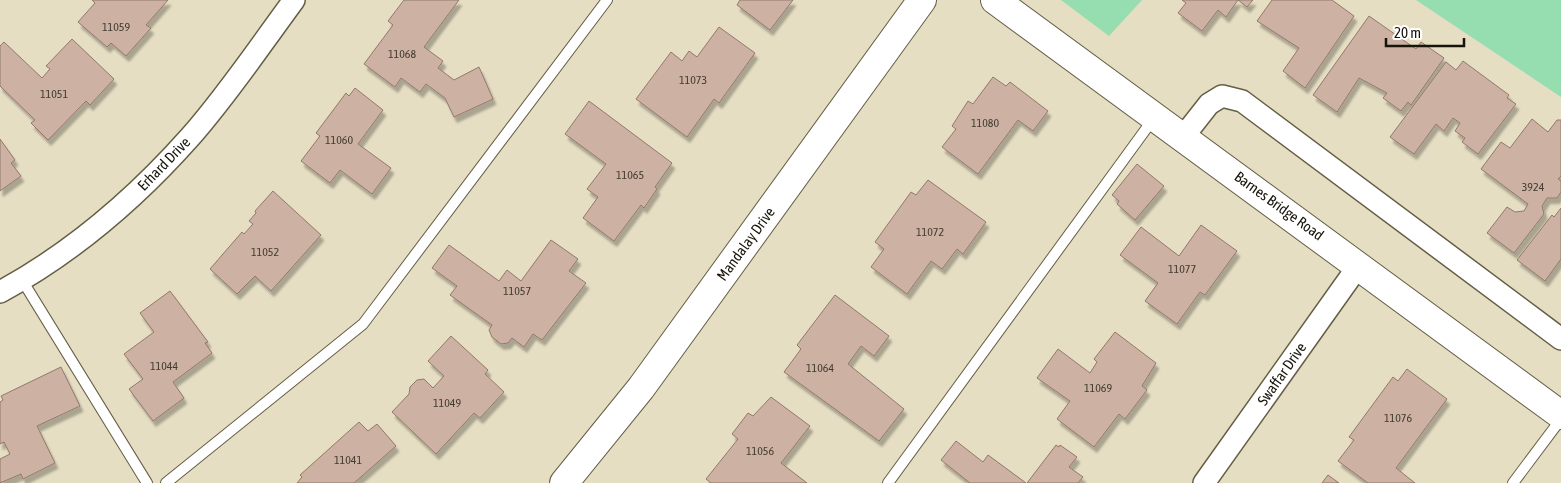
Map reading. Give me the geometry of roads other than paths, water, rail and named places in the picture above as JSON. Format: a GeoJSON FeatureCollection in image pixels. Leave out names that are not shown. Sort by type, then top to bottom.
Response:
{"type":"FeatureCollection","features":[{"type":"Feature","properties":{"kind":"street","name":"Erhard Drive"},"geometry":{"type":"LineString","coordinates":[[0,292],[22,280],[80,240],[143,188],[191,136],[294,0]]}},
{"type":"Feature","properties":{"kind":"street","name":"Mandalay Drive"},"geometry":{"type":"LineString","coordinates":[[564,483],[641,388],[922,0]]}},
{"type":"Feature","properties":{"kind":"street","name":"Barnes Bridge Road"},"geometry":{"type":"LineString","coordinates":[[994,0],[1359,265],[1561,415]]}},
{"type":"Feature","properties":{"kind":"street"},"geometry":{"type":"LineString","coordinates":[[1183,137],[1209,104],[1215,100],[1222,96],[1242,101],[1561,339]]}},
{"type":"Feature","properties":{"kind":"street","name":"Swaffar Drive"},"geometry":{"type":"LineString","coordinates":[[1204,483],[1359,265]]}},
{"type":"Feature","properties":{"kind":"lane"},"geometry":{"type":"LineString","coordinates":[[166,483],[363,324],[607,0]]}},
{"type":"Feature","properties":{"kind":"lane"},"geometry":{"type":"LineString","coordinates":[[888,483],[1155,117]]}},
{"type":"Feature","properties":{"kind":"lane"},"geometry":{"type":"LineString","coordinates":[[22,280],[147,483]]}},
{"type":"Feature","properties":{"kind":"lane"},"geometry":{"type":"LineString","coordinates":[[1513,483],[1561,419]]}}]}
